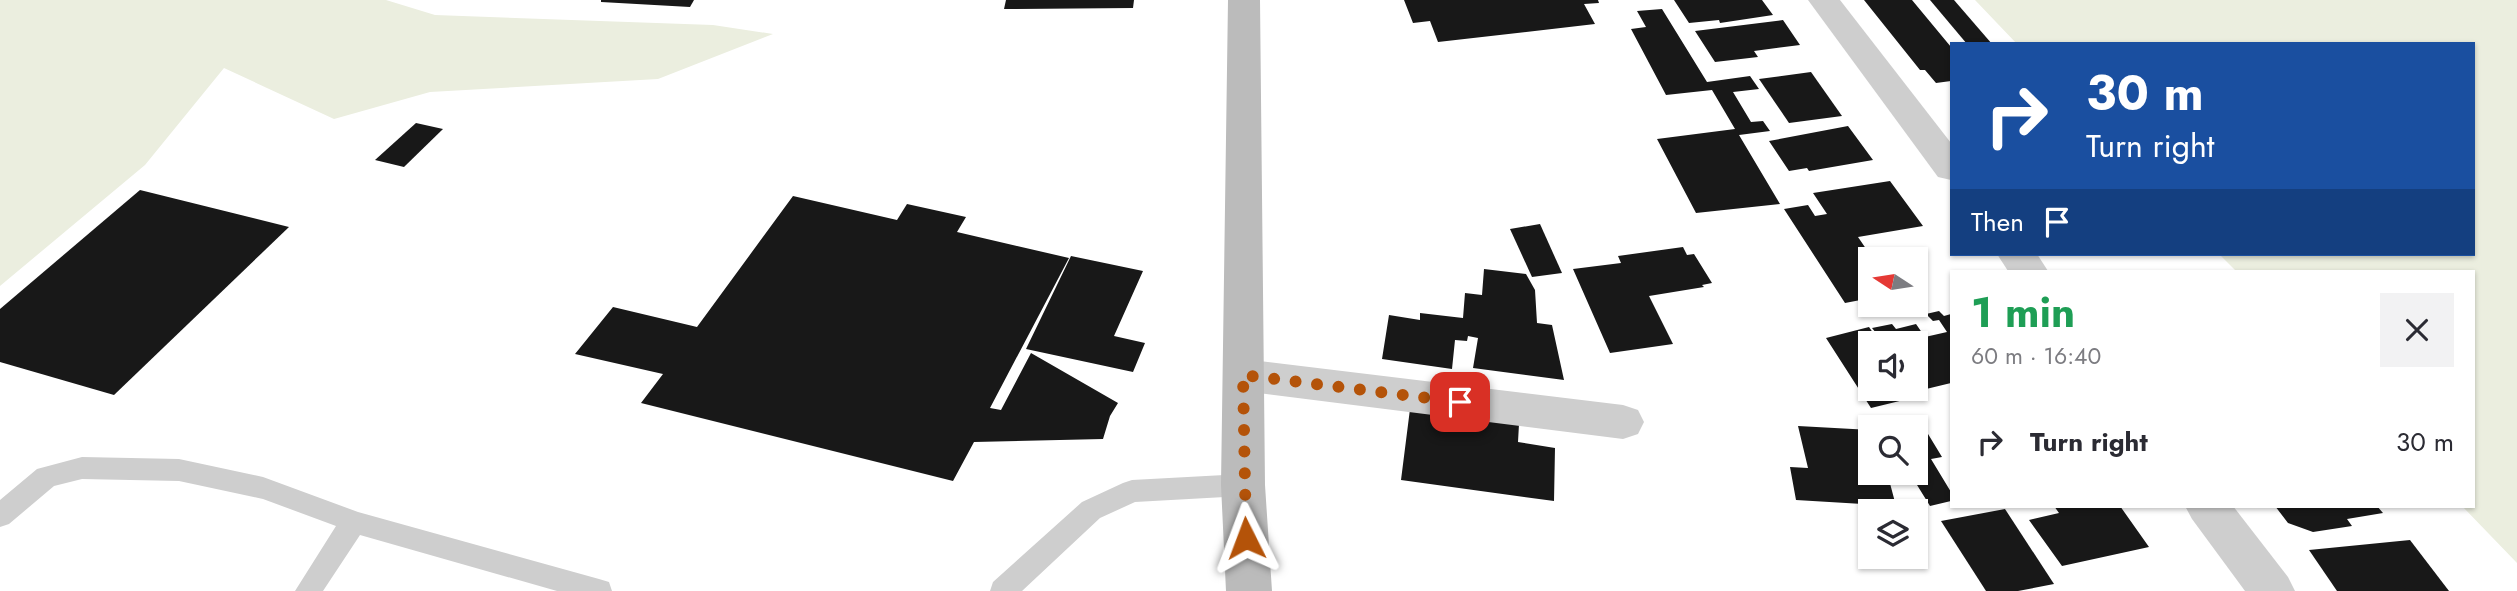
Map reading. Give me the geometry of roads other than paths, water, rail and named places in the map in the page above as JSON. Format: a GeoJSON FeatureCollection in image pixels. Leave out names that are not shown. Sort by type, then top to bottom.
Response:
{"type":"FeatureCollection","features":[{"type":"Feature","properties":{"kind":"main road"},"geometry":{"type":"LineString","coordinates":[[1244,0],[1243,485],[1249,591]]}},
{"type":"Feature","properties":{"kind":"street"},"geometry":{"type":"LineString","coordinates":[[1824,0],[1950,167]]}},
{"type":"Feature","properties":{"kind":"street"},"geometry":{"type":"LineString","coordinates":[[2018,256],[2028,270]]}},
{"type":"Feature","properties":{"kind":"street"},"geometry":{"type":"LineString","coordinates":[[1243,375],[1623,422]]}},
{"type":"Feature","properties":{"kind":"street"},"geometry":{"type":"LineString","coordinates":[[2209,508],[2272,591]]}},
{"type":"Feature","properties":{"kind":"lane"},"geometry":{"type":"LineString","coordinates":[[0,516],[46,478],[82,468],[179,470],[263,488],[354,522],[599,591]]}},
{"type":"Feature","properties":{"kind":"lane"},"geometry":{"type":"LineString","coordinates":[[1003,591],[1091,510],[1132,491],[1243,485]]}},
{"type":"Feature","properties":{"kind":"lane"},"geometry":{"type":"LineString","coordinates":[[308,591],[354,522]]}}]}
